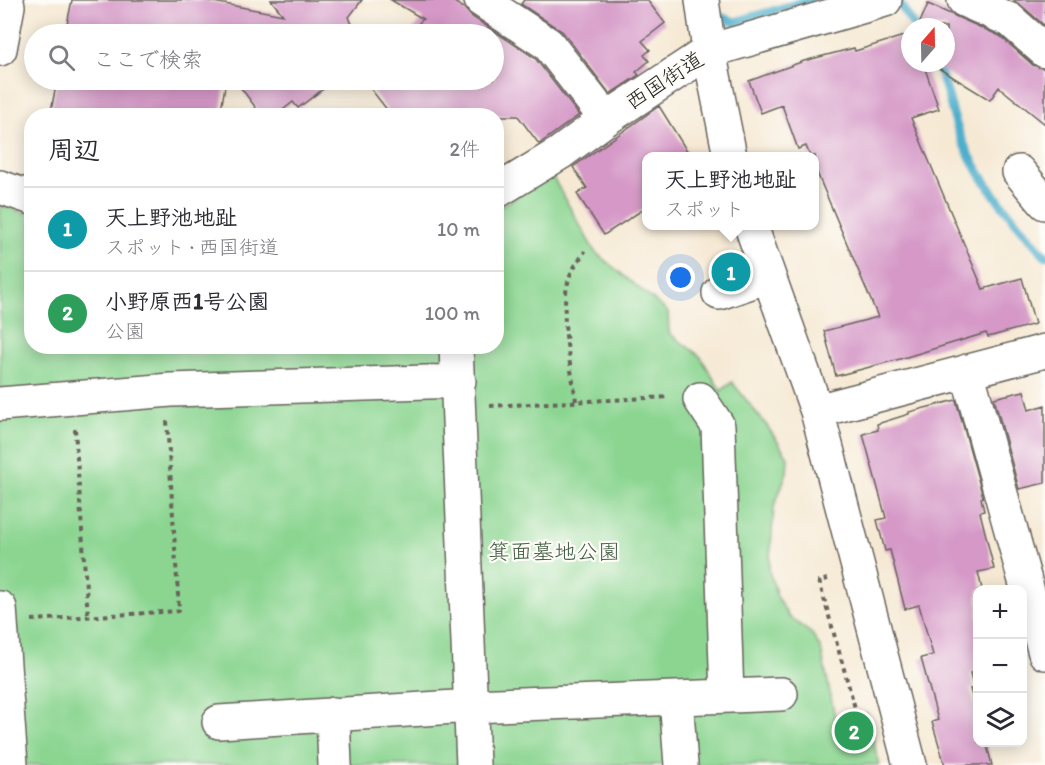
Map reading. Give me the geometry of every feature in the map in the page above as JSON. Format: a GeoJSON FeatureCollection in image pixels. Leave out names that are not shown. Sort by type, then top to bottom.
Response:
{"type":"FeatureCollection","features":[{"type":"Feature","properties":{"kind":"street"},"geometry":{"type":"LineString","coordinates":[[0,49],[8,6],[6,0]]}},
{"type":"Feature","properties":{"kind":"street"},"geometry":{"type":"LineString","coordinates":[[481,0],[548,44],[606,119]]}},
{"type":"Feature","properties":{"kind":"street","name":"西国街道"},"geometry":{"type":"LineString","coordinates":[[504,187],[560,153],[606,119],[705,24],[771,28],[885,0]]}},
{"type":"Feature","properties":{"kind":"street"},"geometry":{"type":"LineString","coordinates":[[964,0],[1010,20],[1045,51]]}},
{"type":"Feature","properties":{"kind":"street"},"geometry":{"type":"LineString","coordinates":[[705,24],[729,152]]}},
{"type":"Feature","properties":{"kind":"street"},"geometry":{"type":"LineString","coordinates":[[1019,172],[1045,203]]}},
{"type":"Feature","properties":{"kind":"street"},"geometry":{"type":"LineString","coordinates":[[0,187],[24,195]]}},
{"type":"Feature","properties":{"kind":"street"},"geometry":{"type":"LineString","coordinates":[[753,230],[816,411],[910,765]]}},
{"type":"Feature","properties":{"kind":"street"},"geometry":{"type":"LineString","coordinates":[[719,293],[768,276]]}},
{"type":"Feature","properties":{"kind":"street"},"geometry":{"type":"LineString","coordinates":[[816,411],[1045,351]]}},
{"type":"Feature","properties":{"kind":"street"},"geometry":{"type":"LineString","coordinates":[[456,354],[472,765]]}},
{"type":"Feature","properties":{"kind":"street"},"geometry":{"type":"LineString","coordinates":[[967,371],[1045,653]]}},
{"type":"Feature","properties":{"kind":"street"},"geometry":{"type":"LineString","coordinates":[[0,404],[165,390],[459,394]]}},
{"type":"Feature","properties":{"kind":"street"},"geometry":{"type":"LineString","coordinates":[[700,399],[718,426],[727,696]]}},
{"type":"Feature","properties":{"kind":"street"},"geometry":{"type":"LineString","coordinates":[[1,622],[11,765]]}},
{"type":"Feature","properties":{"kind":"street"},"geometry":{"type":"LineString","coordinates":[[219,722],[471,706],[781,694]]}},
{"type":"Feature","properties":{"kind":"street"},"geometry":{"type":"LineString","coordinates":[[676,698],[681,765]]}},
{"type":"Feature","properties":{"kind":"street"},"geometry":{"type":"LineString","coordinates":[[333,714],[335,765]]}},
{"type":"Feature","properties":{"kind":"path"},"geometry":{"type":"LineString","coordinates":[[576,401],[566,321],[566,295],[569,277],[585,251]]}},
{"type":"Feature","properties":{"kind":"path"},"geometry":{"type":"LineString","coordinates":[[1,622],[179,611],[165,390]]}},
{"type":"Feature","properties":{"kind":"path"},"geometry":{"type":"LineString","coordinates":[[459,394],[576,401],[698,395],[700,399]]}},
{"type":"Feature","properties":{"kind":"path"},"geometry":{"type":"LineString","coordinates":[[73,398],[88,617]]}},
{"type":"Feature","properties":{"kind":"path"},"geometry":{"type":"LineString","coordinates":[[819,581],[858,715]]}},
{"type":"Feature","properties":{"kind":"green space","name":"箕面墓地公園"},"geometry":{"type":"Polygon","coordinates":[[[551,174],[595,252],[668,312],[669,333],[700,356],[721,391],[732,382],[788,457],[787,472],[774,507],[769,571],[777,596],[788,616],[812,634],[821,649],[836,722],[867,713],[879,765],[0,765],[0,204],[24,213],[24,354],[504,354],[504,204],[551,174]]]}},
{"type":"Feature","properties":{"kind":"building"},"geometry":{"type":"Polygon","coordinates":[[[72,0],[203,0],[283,15],[271,0],[362,0],[349,17],[352,24],[67,24],[72,0]]]}},
{"type":"Feature","properties":{"kind":"building"},"geometry":{"type":"Polygon","coordinates":[[[391,0],[451,0],[483,24],[418,24],[423,19],[391,0]]]}},
{"type":"Feature","properties":{"kind":"building"},"geometry":{"type":"Polygon","coordinates":[[[524,0],[647,0],[665,23],[642,41],[650,50],[644,55],[649,61],[636,72],[639,75],[610,94],[563,32],[521,4],[524,0]]]}},
{"type":"Feature","properties":{"kind":"building"},"geometry":{"type":"Polygon","coordinates":[[[1045,0],[1045,26],[1014,1],[1045,0]]]}},
{"type":"Feature","properties":{"kind":"building"},"geometry":{"type":"Polygon","coordinates":[[[928,4],[1000,36],[1033,65],[1045,69],[1045,124],[999,87],[990,100],[945,72],[955,72],[955,18],[922,18],[928,4]]]}},
{"type":"Feature","properties":{"kind":"building"},"geometry":{"type":"Polygon","coordinates":[[[901,37],[901,72],[926,72],[939,109],[911,118],[983,289],[1022,278],[1035,324],[988,337],[986,333],[836,376],[824,331],[878,317],[819,177],[819,152],[808,152],[806,146],[798,149],[782,105],[761,113],[749,81],[804,61],[854,48],[855,51],[901,37]]]}},
{"type":"Feature","properties":{"kind":"building"},"geometry":{"type":"Polygon","coordinates":[[[504,38],[535,58],[579,115],[539,144],[518,116],[504,116],[504,108],[386,108],[372,90],[504,90],[504,38]]]}},
{"type":"Feature","properties":{"kind":"building"},"geometry":{"type":"Polygon","coordinates":[[[55,90],[224,90],[221,108],[52,108],[55,90]]]}},
{"type":"Feature","properties":{"kind":"building"},"geometry":{"type":"Polygon","coordinates":[[[242,90],[322,90],[298,108],[293,102],[285,108],[256,108],[242,90]]]}},
{"type":"Feature","properties":{"kind":"building"},"geometry":{"type":"Polygon","coordinates":[[[659,106],[688,152],[642,152],[642,210],[604,235],[577,194],[587,188],[573,167],[659,106]]]}},
{"type":"Feature","properties":{"kind":"building"},"geometry":{"type":"Polygon","coordinates":[[[1024,391],[1029,410],[1045,405],[1045,483],[1019,489],[994,398],[1024,391]]]}},
{"type":"Feature","properties":{"kind":"building"},"geometry":{"type":"Polygon","coordinates":[[[956,400],[983,497],[981,498],[984,511],[980,512],[994,569],[978,572],[981,585],[973,585],[973,672],[970,673],[973,688],[970,689],[973,699],[973,747],[987,747],[992,765],[945,765],[932,722],[938,720],[921,658],[933,655],[919,605],[905,609],[890,550],[885,551],[877,520],[886,518],[863,434],[878,430],[877,424],[909,414],[909,412],[956,400]]]}},
{"type":"Feature","properties":{"kind":"waterway"},"geometry":{"type":"LineString","coordinates":[[712,14],[735,22],[810,0]]}},
{"type":"Feature","properties":{"kind":"waterway"},"geometry":{"type":"LineString","coordinates":[[897,0],[909,18]]}},
{"type":"Feature","properties":{"kind":"waterway"},"geometry":{"type":"LineString","coordinates":[[940,72],[961,138],[978,170],[998,200],[1045,256]]}},
{"type":"Feature","properties":{"kind":"place","name":"天上野池地趾"},"geometry":{"type":"Point","coordinates":[731,272]}},
{"type":"Feature","properties":{"kind":"place","name":"小野原西1号公園"},"geometry":{"type":"Point","coordinates":[854,731]}}]}
